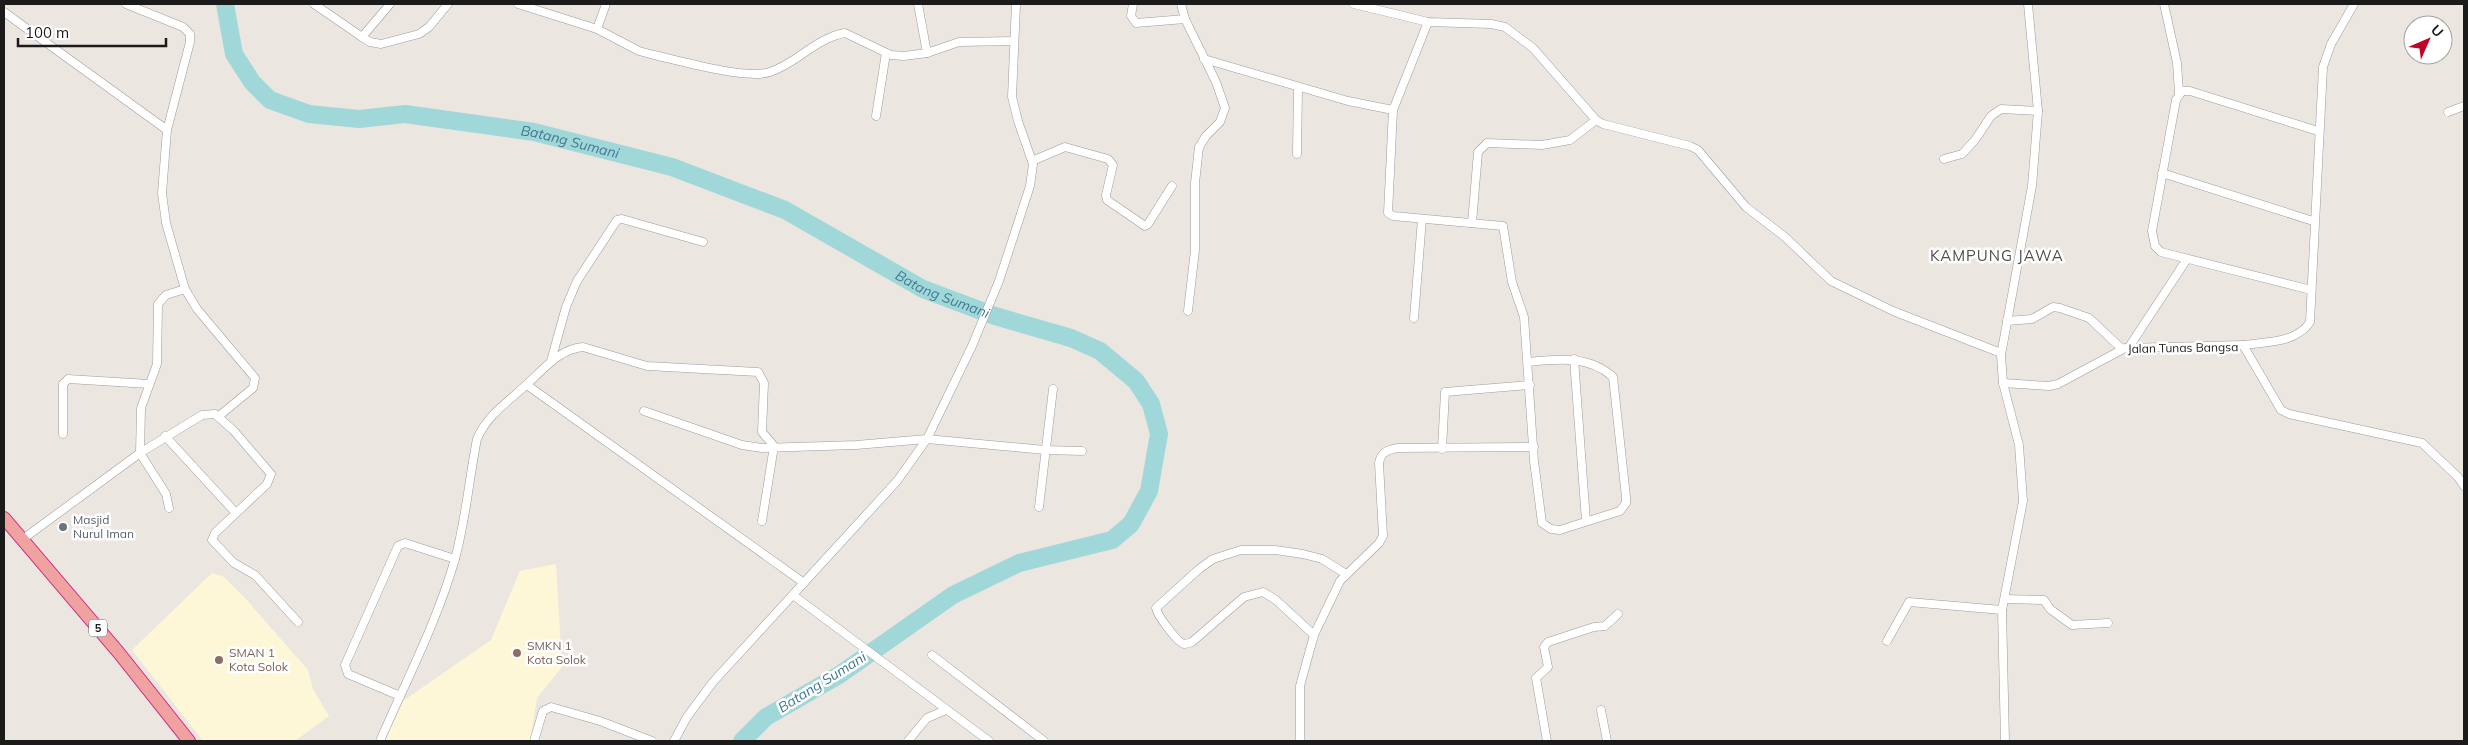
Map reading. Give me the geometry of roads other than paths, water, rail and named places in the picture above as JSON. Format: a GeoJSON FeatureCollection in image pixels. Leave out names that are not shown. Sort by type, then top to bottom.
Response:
{"type":"FeatureCollection","features":[{"type":"Feature","properties":{"kind":"highway","name":"5"},"geometry":{"type":"LineString","coordinates":[[4,518],[119,653],[189,741]]}},
{"type":"Feature","properties":{"kind":"street"},"geometry":{"type":"LineString","coordinates":[[126,4],[183,26],[190,34],[187,60],[167,130],[163,183],[165,216],[170,243],[185,289],[197,308],[255,378],[253,388],[219,416]]}},
{"type":"Feature","properties":{"kind":"street"},"geometry":{"type":"LineString","coordinates":[[314,4],[370,42],[382,44],[419,34],[429,27],[448,4]]}},
{"type":"Feature","properties":{"kind":"street"},"geometry":{"type":"LineString","coordinates":[[362,37],[390,4]]}},
{"type":"Feature","properties":{"kind":"street"},"geometry":{"type":"LineString","coordinates":[[518,4],[597,29],[639,51],[654,56],[745,73],[771,72],[826,39],[844,33],[853,35],[886,53],[912,57],[959,42],[1014,40]]}},
{"type":"Feature","properties":{"kind":"street"},"geometry":{"type":"LineString","coordinates":[[545,12],[548,4]]}},
{"type":"Feature","properties":{"kind":"street"},"geometry":{"type":"LineString","coordinates":[[597,29],[606,4]]}},
{"type":"Feature","properties":{"kind":"street"},"geometry":{"type":"LineString","coordinates":[[918,4],[927,53]]}},
{"type":"Feature","properties":{"kind":"street"},"geometry":{"type":"LineString","coordinates":[[674,741],[686,716],[713,682],[897,481],[927,438],[972,346],[999,282],[1030,186],[1032,162],[1012,97],[1016,4]]}},
{"type":"Feature","properties":{"kind":"street"},"geometry":{"type":"LineString","coordinates":[[1133,4],[1131,16],[1136,23],[1185,19]]}},
{"type":"Feature","properties":{"kind":"street"},"geometry":{"type":"LineString","coordinates":[[1181,4],[1185,19],[1216,82],[1225,108],[1220,122],[1199,147],[1195,183],[1194,250],[1188,311]]}},
{"type":"Feature","properties":{"kind":"street"},"geometry":{"type":"LineString","coordinates":[[1354,4],[1428,22],[1491,24],[1513,32],[1533,48],[1596,120],[1603,124],[1694,148],[1746,207],[1785,237],[1831,281],[1893,312],[2002,353]]}},
{"type":"Feature","properties":{"kind":"street"},"geometry":{"type":"LineString","coordinates":[[2005,741],[2002,610],[2023,501],[2019,445],[2003,383],[2002,353],[2032,186],[2038,111],[2028,4]]}},
{"type":"Feature","properties":{"kind":"street"},"geometry":{"type":"LineString","coordinates":[[2164,4],[2178,63],[2179,93],[2162,173],[2152,231],[2153,242],[2161,252],[2311,290]]}},
{"type":"Feature","properties":{"kind":"street"},"geometry":{"type":"LineString","coordinates":[[2243,346],[2290,337],[2303,331],[2310,322],[2318,130],[2323,67],[2326,55],[2354,4]]}},
{"type":"Feature","properties":{"kind":"street"},"geometry":{"type":"LineString","coordinates":[[4,12],[167,130]]}},
{"type":"Feature","properties":{"kind":"street"},"geometry":{"type":"LineString","coordinates":[[1428,22],[1393,110],[1387,210],[1389,215],[1393,216],[1503,226],[1512,282],[1524,317],[1527,338],[1528,362],[1534,447],[1542,523],[1551,529],[1560,530],[1620,511],[1626,503],[1626,497],[1613,377],[1580,360],[1528,362]]}},
{"type":"Feature","properties":{"kind":"street"},"geometry":{"type":"LineString","coordinates":[[876,116],[886,53]]}},
{"type":"Feature","properties":{"kind":"street"},"geometry":{"type":"LineString","coordinates":[[1204,59],[1348,101],[1393,110]]}},
{"type":"Feature","properties":{"kind":"street"},"geometry":{"type":"LineString","coordinates":[[1298,87],[1298,154]]}},
{"type":"Feature","properties":{"kind":"street"},"geometry":{"type":"LineString","coordinates":[[2179,93],[2190,91],[2318,130]]}},
{"type":"Feature","properties":{"kind":"street"},"geometry":{"type":"LineString","coordinates":[[2448,112],[2464,106]]}},
{"type":"Feature","properties":{"kind":"street"},"geometry":{"type":"LineString","coordinates":[[1944,159],[1962,154],[1975,140],[1991,116],[2001,109],[2038,111]]}},
{"type":"Feature","properties":{"kind":"street"},"geometry":{"type":"LineString","coordinates":[[1472,223],[1478,152],[1483,146],[1487,143],[1542,145],[1570,140],[1596,120]]}},
{"type":"Feature","properties":{"kind":"street"},"geometry":{"type":"LineString","coordinates":[[1032,162],[1065,147],[1108,159],[1113,165],[1106,195],[1107,200],[1144,226],[1148,224],[1172,186]]}},
{"type":"Feature","properties":{"kind":"street"},"geometry":{"type":"LineString","coordinates":[[2162,173],[2314,221]]}},
{"type":"Feature","properties":{"kind":"street"},"geometry":{"type":"LineString","coordinates":[[1414,318],[1422,219]]}},
{"type":"Feature","properties":{"kind":"street"},"geometry":{"type":"LineString","coordinates":[[551,361],[566,307],[578,281],[617,220],[703,242]]}},
{"type":"Feature","properties":{"kind":"street"},"geometry":{"type":"LineString","coordinates":[[2007,322],[2032,319],[2053,307],[2060,308],[2089,318],[2126,348],[2187,259]]}},
{"type":"Feature","properties":{"kind":"street"},"geometry":{"type":"LineString","coordinates":[[169,508],[166,494],[140,453],[141,408],[157,364],[158,304],[166,295],[185,289]]}},
{"type":"Feature","properties":{"kind":"street","name":"Jalan Tunas Bangsa"},"geometry":{"type":"LineString","coordinates":[[2003,383],[2049,386],[2058,384],[2126,348],[2243,346],[2281,410],[2301,417],[2422,443],[2458,477],[2464,486]]}},
{"type":"Feature","properties":{"kind":"street"},"geometry":{"type":"LineString","coordinates":[[380,741],[436,616],[455,559],[467,508],[475,447],[481,429],[492,414],[527,385],[551,361],[574,348],[583,347],[647,366],[754,370],[762,376],[764,383],[762,432],[774,446],[762,520]]}},
{"type":"Feature","properties":{"kind":"street"},"geometry":{"type":"LineString","coordinates":[[1574,359],[1586,521]]}},
{"type":"Feature","properties":{"kind":"street"},"geometry":{"type":"LineString","coordinates":[[63,434],[63,384],[68,379],[149,384]]}},
{"type":"Feature","properties":{"kind":"street"},"geometry":{"type":"LineString","coordinates":[[527,385],[804,583]]}},
{"type":"Feature","properties":{"kind":"street"},"geometry":{"type":"LineString","coordinates":[[1442,449],[1445,392],[1530,385]]}},
{"type":"Feature","properties":{"kind":"street"},"geometry":{"type":"LineString","coordinates":[[1039,507],[1053,390]]}},
{"type":"Feature","properties":{"kind":"street"},"geometry":{"type":"LineString","coordinates":[[644,411],[742,445],[762,448],[774,446],[848,445],[927,438],[1045,450],[1082,451]]}},
{"type":"Feature","properties":{"kind":"street"},"geometry":{"type":"LineString","coordinates":[[23,539],[165,436],[207,413],[219,416],[271,474],[267,484],[215,533],[212,540],[234,563],[251,571],[298,622]]}},
{"type":"Feature","properties":{"kind":"street"},"geometry":{"type":"LineString","coordinates":[[165,436],[236,512]]}},
{"type":"Feature","properties":{"kind":"street"},"geometry":{"type":"LineString","coordinates":[[1300,741],[1300,686],[1314,635],[1346,574],[1380,543],[1383,536],[1379,463],[1382,454],[1387,450],[1398,448],[1534,447]]}},
{"type":"Feature","properties":{"kind":"street"},"geometry":{"type":"LineString","coordinates":[[400,696],[348,674],[345,665],[398,546],[404,543],[455,559]]}},
{"type":"Feature","properties":{"kind":"street"},"geometry":{"type":"LineString","coordinates":[[1314,635],[1270,595],[1263,592],[1244,597],[1192,642],[1186,644],[1180,641],[1158,615],[1156,608],[1192,574],[1213,559],[1241,550],[1275,550],[1303,554],[1322,560],[1346,574]]}},
{"type":"Feature","properties":{"kind":"street"},"geometry":{"type":"LineString","coordinates":[[793,595],[922,693],[989,741]]}},
{"type":"Feature","properties":{"kind":"street"},"geometry":{"type":"LineString","coordinates":[[2005,599],[2044,600],[2050,609],[2072,626],[2108,623]]}},
{"type":"Feature","properties":{"kind":"street"},"geometry":{"type":"LineString","coordinates":[[1887,641],[1909,602],[2002,610]]}},
{"type":"Feature","properties":{"kind":"street"},"geometry":{"type":"LineString","coordinates":[[1547,741],[1536,678],[1548,667],[1544,651],[1545,645],[1594,627],[1605,626],[1618,614]]}},
{"type":"Feature","properties":{"kind":"street"},"geometry":{"type":"LineString","coordinates":[[932,655],[1044,741]]}},
{"type":"Feature","properties":{"kind":"street"},"geometry":{"type":"LineString","coordinates":[[534,741],[543,711],[551,707],[652,741]]}},
{"type":"Feature","properties":{"kind":"street"},"geometry":{"type":"LineString","coordinates":[[908,741],[927,718],[946,710]]}},
{"type":"Feature","properties":{"kind":"street"},"geometry":{"type":"LineString","coordinates":[[1601,710],[1607,741]]}},
{"type":"Feature","properties":{"kind":"waterway","name":"Batang Sumani"},"geometry":{"type":"LineString","coordinates":[[225,4],[234,54],[252,82],[270,100],[309,114],[359,119],[405,114],[534,132],[672,167],[785,210],[923,289],[995,316],[1071,338],[1100,351],[1136,381],[1151,404],[1159,434],[1149,491],[1131,524],[1112,540],[1019,563],[953,595],[839,675],[766,717],[742,741]]}},
{"type":"Feature","properties":{"kind":"place","name":"Masjid Nurul Iman"},"geometry":{"type":"Point","coordinates":[63,527]}},
{"type":"Feature","properties":{"kind":"place","name":"SMKN 1 Kota Solok"},"geometry":{"type":"Point","coordinates":[517,653]}},
{"type":"Feature","properties":{"kind":"place","name":"SMAN 1 Kota Solok"},"geometry":{"type":"Point","coordinates":[219,660]}},
{"type":"Feature","properties":{"kind":"district","name":"KAMPUNG JAWA"},"geometry":{"type":"Point","coordinates":[1997,256]}}]}
